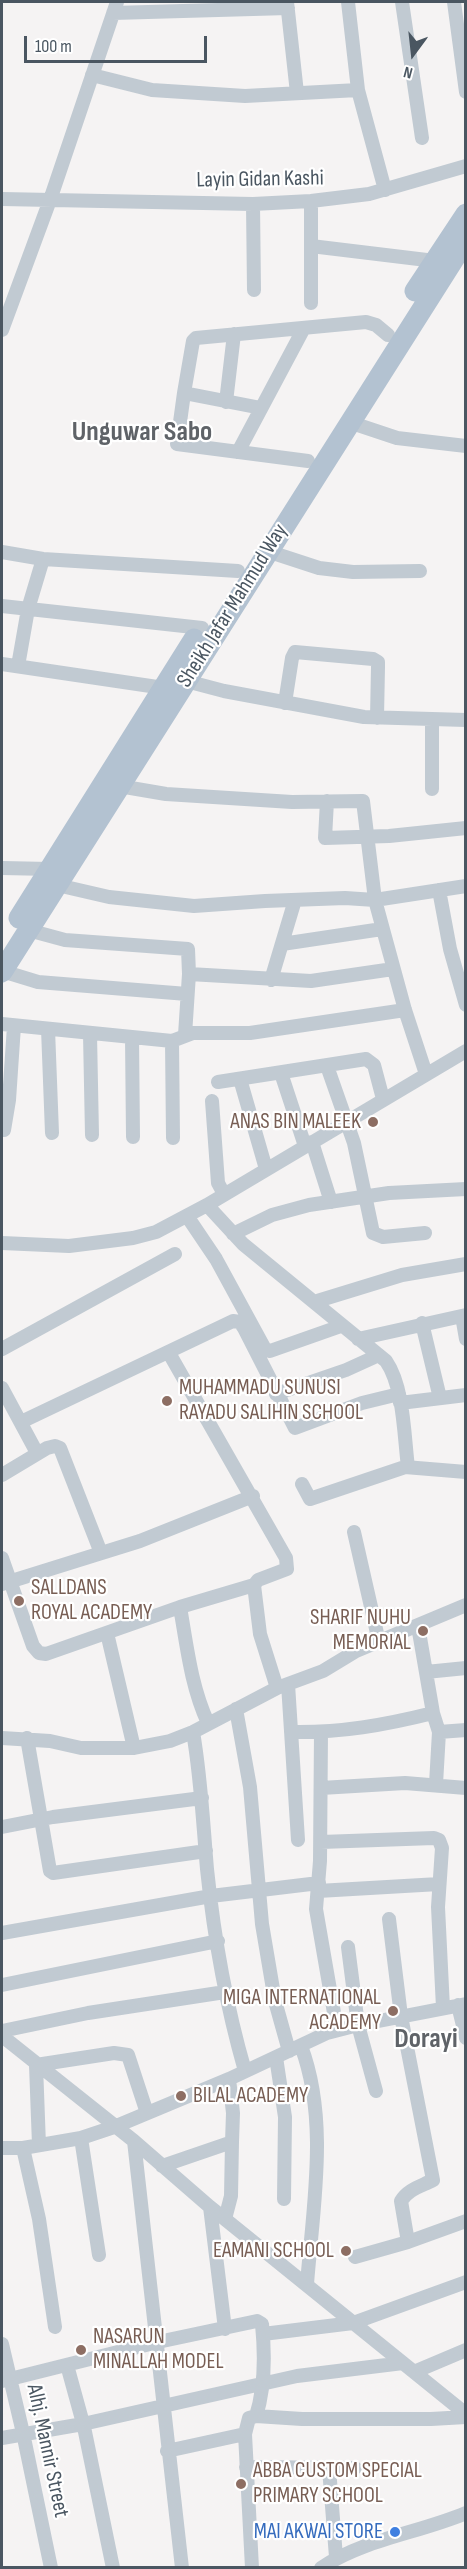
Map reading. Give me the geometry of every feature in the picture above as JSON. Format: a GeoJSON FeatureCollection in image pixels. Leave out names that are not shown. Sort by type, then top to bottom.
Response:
{"type":"FeatureCollection","features":[{"type":"Feature","properties":{"kind":"main road","name":"Sheikh Jafar Mahmud Way"},"geometry":{"type":"LineString","coordinates":[[2,971],[28,930],[53,877],[164,688],[465,214]]}},
{"type":"Feature","properties":{"kind":"main road","name":"Sheikh Jafar Mahmud Way"},"geometry":{"type":"LineString","coordinates":[[2,946],[119,786],[465,240]]}},
{"type":"Feature","properties":{"kind":"street"},"geometry":{"type":"LineString","coordinates":[[348,2],[358,90],[385,190]]}},
{"type":"Feature","properties":{"kind":"street"},"geometry":{"type":"LineString","coordinates":[[402,2],[422,138]]}},
{"type":"Feature","properties":{"kind":"street"},"geometry":{"type":"LineString","coordinates":[[454,2],[465,92]]}},
{"type":"Feature","properties":{"kind":"street"},"geometry":{"type":"LineString","coordinates":[[2,330],[50,200],[115,7],[288,5],[297,93]]}},
{"type":"Feature","properties":{"kind":"street"},"geometry":{"type":"LineString","coordinates":[[92,75],[152,90],[245,96],[358,90]]}},
{"type":"Feature","properties":{"kind":"street","name":"Layin Gidan Kashi"},"geometry":{"type":"LineString","coordinates":[[2,199],[253,204],[311,201],[385,190],[465,166]]}},
{"type":"Feature","properties":{"kind":"street"},"geometry":{"type":"LineString","coordinates":[[311,201],[311,303]]}},
{"type":"Feature","properties":{"kind":"street"},"geometry":{"type":"LineString","coordinates":[[253,204],[254,290]]}},
{"type":"Feature","properties":{"kind":"street"},"geometry":{"type":"LineString","coordinates":[[311,246],[435,261]]}},
{"type":"Feature","properties":{"kind":"street"},"geometry":{"type":"LineString","coordinates":[[308,461],[177,444],[193,341],[202,337],[366,322],[376,325],[388,335]]}},
{"type":"Feature","properties":{"kind":"street"},"geometry":{"type":"LineString","coordinates":[[238,452],[304,328]]}},
{"type":"Feature","properties":{"kind":"street"},"geometry":{"type":"LineString","coordinates":[[226,402],[234,334]]}},
{"type":"Feature","properties":{"kind":"street"},"geometry":{"type":"LineString","coordinates":[[184,393],[261,408]]}},
{"type":"Feature","properties":{"kind":"street"},"geometry":{"type":"LineString","coordinates":[[349,422],[397,438],[465,446]]}},
{"type":"Feature","properties":{"kind":"street"},"geometry":{"type":"LineString","coordinates":[[267,550],[318,568],[353,572],[420,571]]}},
{"type":"Feature","properties":{"kind":"street"},"geometry":{"type":"LineString","coordinates":[[2,552],[43,559],[238,571]]}},
{"type":"Feature","properties":{"kind":"street"},"geometry":{"type":"LineString","coordinates":[[18,666],[28,609],[43,559]]}},
{"type":"Feature","properties":{"kind":"street"},"geometry":{"type":"LineString","coordinates":[[2,606],[202,628]]}},
{"type":"Feature","properties":{"kind":"street"},"geometry":{"type":"LineString","coordinates":[[285,703],[291,658],[295,652],[373,659],[378,662],[377,718]]}},
{"type":"Feature","properties":{"kind":"street"},"geometry":{"type":"LineString","coordinates":[[2,664],[164,688]]}},
{"type":"Feature","properties":{"kind":"street"},"geometry":{"type":"LineString","coordinates":[[186,681],[285,703],[377,718],[465,720]]}},
{"type":"Feature","properties":{"kind":"street"},"geometry":{"type":"LineString","coordinates":[[432,720],[432,789]]}},
{"type":"Feature","properties":{"kind":"street"},"geometry":{"type":"LineString","coordinates":[[119,786],[166,794],[292,802],[363,801],[375,900],[405,1010],[426,1074]]}},
{"type":"Feature","properties":{"kind":"street"},"geometry":{"type":"LineString","coordinates":[[327,801],[325,838],[465,828]]}},
{"type":"Feature","properties":{"kind":"street"},"geometry":{"type":"LineString","coordinates":[[2,868],[53,877],[109,897],[194,906],[345,898],[375,900],[465,886]]}},
{"type":"Feature","properties":{"kind":"street"},"geometry":{"type":"LineString","coordinates":[[439,890],[450,949],[465,1005]]}},
{"type":"Feature","properties":{"kind":"street"},"geometry":{"type":"LineString","coordinates":[[270,980],[295,900]]}},
{"type":"Feature","properties":{"kind":"street"},"geometry":{"type":"LineString","coordinates":[[282,944],[382,929]]}},
{"type":"Feature","properties":{"kind":"street"},"geometry":{"type":"LineString","coordinates":[[28,930],[65,940],[188,950],[187,994],[178,1038],[173,1138]]}},
{"type":"Feature","properties":{"kind":"street"},"geometry":{"type":"LineString","coordinates":[[450,949],[465,947]]}},
{"type":"Feature","properties":{"kind":"street"},"geometry":{"type":"LineString","coordinates":[[189,974],[270,980],[323,980],[393,969]]}},
{"type":"Feature","properties":{"kind":"street"},"geometry":{"type":"LineString","coordinates":[[2,971],[38,982],[187,994]]}},
{"type":"Feature","properties":{"kind":"street"},"geometry":{"type":"LineString","coordinates":[[4,1130],[9,1100],[8,1025],[90,1034],[178,1038],[250,1033],[405,1010]]}},
{"type":"Feature","properties":{"kind":"street"},"geometry":{"type":"LineString","coordinates":[[48,1029],[51,1133]]}},
{"type":"Feature","properties":{"kind":"street"},"geometry":{"type":"LineString","coordinates":[[90,1034],[92,1135]]}},
{"type":"Feature","properties":{"kind":"street"},"geometry":{"type":"LineString","coordinates":[[132,1037],[133,1137]]}},
{"type":"Feature","properties":{"kind":"street"},"geometry":{"type":"LineString","coordinates":[[2,1243],[69,1246],[141,1237],[156,1232],[207,1205],[465,1051]]}},
{"type":"Feature","properties":{"kind":"street"},"geometry":{"type":"LineString","coordinates":[[218,1082],[366,1059],[370,1061],[383,1099]]}},
{"type":"Feature","properties":{"kind":"street"},"geometry":{"type":"LineString","coordinates":[[327,1066],[354,1143],[373,1233],[378,1236],[425,1233]]}},
{"type":"Feature","properties":{"kind":"street"},"geometry":{"type":"LineString","coordinates":[[281,1073],[331,1202]]}},
{"type":"Feature","properties":{"kind":"street"},"geometry":{"type":"LineString","coordinates":[[240,1079],[266,1169]]}},
{"type":"Feature","properties":{"kind":"street"},"geometry":{"type":"LineString","coordinates":[[212,1101],[218,1183],[224,1194]]}},
{"type":"Feature","properties":{"kind":"street"},"geometry":{"type":"LineString","coordinates":[[233,1234],[272,1215],[331,1202],[366,1197],[465,1190]]}},
{"type":"Feature","properties":{"kind":"street"},"geometry":{"type":"LineString","coordinates":[[207,1205],[233,1234],[389,1365],[399,1399],[408,1467]]}},
{"type":"Feature","properties":{"kind":"street"},"geometry":{"type":"LineString","coordinates":[[187,1216],[216,1259],[265,1349],[270,1351],[341,1326]]}},
{"type":"Feature","properties":{"kind":"street"},"geometry":{"type":"LineString","coordinates":[[2,1348],[175,1254]]}},
{"type":"Feature","properties":{"kind":"street"},"geometry":{"type":"LineString","coordinates":[[314,1302],[402,1275],[465,1264]]}},
{"type":"Feature","properties":{"kind":"street"},"geometry":{"type":"LineString","coordinates":[[358,1338],[464,1315],[465,1339]]}},
{"type":"Feature","properties":{"kind":"street"},"geometry":{"type":"LineString","coordinates":[[21,1422],[233,1321],[240,1322],[294,1427],[298,1428],[307,1421],[362,1403],[465,1395]]}},
{"type":"Feature","properties":{"kind":"street"},"geometry":{"type":"LineString","coordinates":[[423,1323],[440,1398]]}},
{"type":"Feature","properties":{"kind":"street"},"geometry":{"type":"LineString","coordinates":[[2,1558],[7,1583],[33,1646],[39,1653],[46,1654],[180,1607],[254,1585],[258,1580],[287,1569],[284,1551],[170,1353]]}},
{"type":"Feature","properties":{"kind":"street"},"geometry":{"type":"LineString","coordinates":[[276,1394],[346,1370],[379,1355]]}},
{"type":"Feature","properties":{"kind":"street"},"geometry":{"type":"LineString","coordinates":[[2,1388],[37,1453]]}},
{"type":"Feature","properties":{"kind":"street"},"geometry":{"type":"LineString","coordinates":[[2,1475],[47,1448],[55,1446],[60,1448],[101,1553]]}},
{"type":"Feature","properties":{"kind":"street"},"geometry":{"type":"LineString","coordinates":[[302,1484],[310,1499],[408,1467],[465,1472]]}},
{"type":"Feature","properties":{"kind":"street"},"geometry":{"type":"LineString","coordinates":[[7,1583],[140,1541],[253,1496]]}},
{"type":"Feature","properties":{"kind":"street"},"geometry":{"type":"LineString","coordinates":[[354,1532],[379,1642]]}},
{"type":"Feature","properties":{"kind":"street"},"geometry":{"type":"LineString","coordinates":[[254,1585],[260,1634],[283,1686],[291,1732],[298,1840]]}},
{"type":"Feature","properties":{"kind":"street"},"geometry":{"type":"LineString","coordinates":[[2,1738],[27,1738],[81,1748],[134,1748],[155,1745],[193,1732],[283,1686],[323,1671],[356,1651],[465,1605]]}},
{"type":"Feature","properties":{"kind":"street"},"geometry":{"type":"LineString","coordinates":[[180,1607],[197,1699],[208,1723]]}},
{"type":"Feature","properties":{"kind":"street"},"geometry":{"type":"LineString","coordinates":[[418,1626],[433,1713],[439,1732],[436,1784]]}},
{"type":"Feature","properties":{"kind":"street"},"geometry":{"type":"LineString","coordinates":[[106,1633],[134,1748]]}},
{"type":"Feature","properties":{"kind":"street"},"geometry":{"type":"LineString","coordinates":[[426,1672],[465,1668]]}},
{"type":"Feature","properties":{"kind":"street"},"geometry":{"type":"LineString","coordinates":[[236,1709],[250,1787],[258,1891],[275,2001],[295,2048],[311,2072],[316,2156],[307,2284]]}},
{"type":"Feature","properties":{"kind":"street"},"geometry":{"type":"LineString","coordinates":[[291,1732],[321,1732],[384,1725],[433,1713]]}},
{"type":"Feature","properties":{"kind":"street"},"geometry":{"type":"LineString","coordinates":[[439,1732],[465,1730]]}},
{"type":"Feature","properties":{"kind":"street"},"geometry":{"type":"LineString","coordinates":[[193,1732],[201,1780],[211,1896],[225,1992],[245,2071]]}},
{"type":"Feature","properties":{"kind":"street"},"geometry":{"type":"LineString","coordinates":[[321,1732],[321,1842],[317,1925],[337,2030]]}},
{"type":"Feature","properties":{"kind":"street"},"geometry":{"type":"LineString","coordinates":[[27,1738],[48,1867],[53,1873],[206,1851]]}},
{"type":"Feature","properties":{"kind":"street"},"geometry":{"type":"LineString","coordinates":[[321,1788],[375,1784],[436,1784],[465,1788]]}},
{"type":"Feature","properties":{"kind":"street"},"geometry":{"type":"LineString","coordinates":[[2,1827],[40,1819],[201,1798]]}},
{"type":"Feature","properties":{"kind":"street"},"geometry":{"type":"LineString","coordinates":[[321,1842],[434,1838],[439,1840],[442,1848],[439,1884],[443,2008]]}},
{"type":"Feature","properties":{"kind":"street"},"geometry":{"type":"LineString","coordinates":[[2,1933],[211,1896],[318,1887],[439,1884]]}},
{"type":"Feature","properties":{"kind":"street"},"geometry":{"type":"LineString","coordinates":[[389,1919],[401,2016],[433,2180],[402,2198],[401,2210],[408,2242]]}},
{"type":"Feature","properties":{"kind":"street"},"geometry":{"type":"LineString","coordinates":[[2,1985],[218,1941]]}},
{"type":"Feature","properties":{"kind":"street"},"geometry":{"type":"LineString","coordinates":[[348,1947],[358,2025],[376,2091]]}},
{"type":"Feature","properties":{"kind":"street"},"geometry":{"type":"LineString","coordinates":[[2,2031],[88,2013],[225,1992]]}},
{"type":"Feature","properties":{"kind":"street"},"geometry":{"type":"LineString","coordinates":[[2,2148],[23,2148],[81,2138],[114,2127],[229,2079],[337,2030],[358,2025],[462,2005],[465,2038]]}},
{"type":"Feature","properties":{"kind":"street"},"geometry":{"type":"LineString","coordinates":[[2,2036],[134,2141],[210,2207],[465,2415]]}},
{"type":"Feature","properties":{"kind":"street"},"geometry":{"type":"LineString","coordinates":[[36,2065],[114,2053],[128,2055],[147,2113]]}},
{"type":"Feature","properties":{"kind":"street"},"geometry":{"type":"LineString","coordinates":[[276,2057],[285,2117],[284,2199]]}},
{"type":"Feature","properties":{"kind":"street"},"geometry":{"type":"LineString","coordinates":[[36,2065],[39,2145]]}},
{"type":"Feature","properties":{"kind":"street"},"geometry":{"type":"LineString","coordinates":[[225,2219],[231,2196],[233,2113],[229,2079]]}},
{"type":"Feature","properties":{"kind":"street"},"geometry":{"type":"LineString","coordinates":[[81,2138],[99,2255]]}},
{"type":"Feature","properties":{"kind":"street"},"geometry":{"type":"LineString","coordinates":[[134,2141],[182,2568]]}},
{"type":"Feature","properties":{"kind":"street"},"geometry":{"type":"LineString","coordinates":[[162,2166],[232,2142]]}},
{"type":"Feature","properties":{"kind":"street"},"geometry":{"type":"LineString","coordinates":[[23,2148],[39,2219],[55,2327]]}},
{"type":"Feature","properties":{"kind":"street"},"geometry":{"type":"LineString","coordinates":[[210,2207],[225,2329]]}},
{"type":"Feature","properties":{"kind":"street"},"geometry":{"type":"LineString","coordinates":[[356,2257],[408,2242],[465,2221]]}},
{"type":"Feature","properties":{"kind":"street"},"geometry":{"type":"LineString","coordinates":[[263,2334],[353,2323],[465,2282]]}},
{"type":"Feature","properties":{"kind":"street"},"geometry":{"type":"LineString","coordinates":[[6,2380],[158,2342],[257,2321],[262,2324],[263,2334],[262,2383],[256,2416]]}},
{"type":"Feature","properties":{"kind":"street","name":"Alhj. Mannir Street"},"geometry":{"type":"LineString","coordinates":[[2,2344],[6,2380],[23,2433],[51,2568]]}},
{"type":"Feature","properties":{"kind":"street"},"geometry":{"type":"LineString","coordinates":[[2,2438],[83,2424],[262,2383],[408,2367],[465,2350]]}},
{"type":"Feature","properties":{"kind":"street"},"geometry":{"type":"LineString","coordinates":[[67,2365],[83,2424],[112,2568]]}},
{"type":"Feature","properties":{"kind":"street"},"geometry":{"type":"LineString","coordinates":[[252,2568],[245,2434],[249,2418],[256,2416],[302,2419],[431,2419],[465,2415]]}},
{"type":"Feature","properties":{"kind":"street"},"geometry":{"type":"LineString","coordinates":[[168,2451],[245,2434]]}},
{"type":"Feature","properties":{"kind":"street"},"geometry":{"type":"LineString","coordinates":[[246,2466],[355,2468]]}},
{"type":"Feature","properties":{"kind":"street"},"geometry":{"type":"LineString","coordinates":[[329,2468],[336,2558]]}},
{"type":"Feature","properties":{"kind":"street"},"geometry":{"type":"LineString","coordinates":[[321,2568],[336,2558],[465,2513]]}},
{"type":"Feature","properties":{"kind":"place","name":"ANAS BIN MALEEK"},"geometry":{"type":"Point","coordinates":[373,1122]}},
{"type":"Feature","properties":{"kind":"place","name":"MUHAMMADU SUNUSI RAYADU SALIHIN SCHOOL"},"geometry":{"type":"Point","coordinates":[167,1401]}},
{"type":"Feature","properties":{"kind":"place","name":"SALLDANS ROYAL ACADEMY"},"geometry":{"type":"Point","coordinates":[19,1601]}},
{"type":"Feature","properties":{"kind":"place","name":"SHARIF NUHU MEMORIAL"},"geometry":{"type":"Point","coordinates":[423,1631]}},
{"type":"Feature","properties":{"kind":"place","name":"MIGA INTERNATIONAL ACADEMY"},"geometry":{"type":"Point","coordinates":[393,2011]}},
{"type":"Feature","properties":{"kind":"place","name":"BILAL ACADEMY"},"geometry":{"type":"Point","coordinates":[181,2096]}},
{"type":"Feature","properties":{"kind":"place","name":"EAMANI SCHOOL"},"geometry":{"type":"Point","coordinates":[346,2251]}},
{"type":"Feature","properties":{"kind":"place","name":"NASARUN MINALLAH MODEL"},"geometry":{"type":"Point","coordinates":[81,2350]}},
{"type":"Feature","properties":{"kind":"place","name":"ABBA CUSTOM SPECIAL PRIMARY SCHOOL"},"geometry":{"type":"Point","coordinates":[241,2484]}},
{"type":"Feature","properties":{"kind":"place","name":"MAI AKWAI STORE"},"geometry":{"type":"Point","coordinates":[395,2532]}},
{"type":"Feature","properties":{"kind":"district","name":"Unguwar Sabo"},"geometry":{"type":"Point","coordinates":[142,433]}},
{"type":"Feature","properties":{"kind":"district","name":"Dorayi"},"geometry":{"type":"Point","coordinates":[426,2040]}}]}
